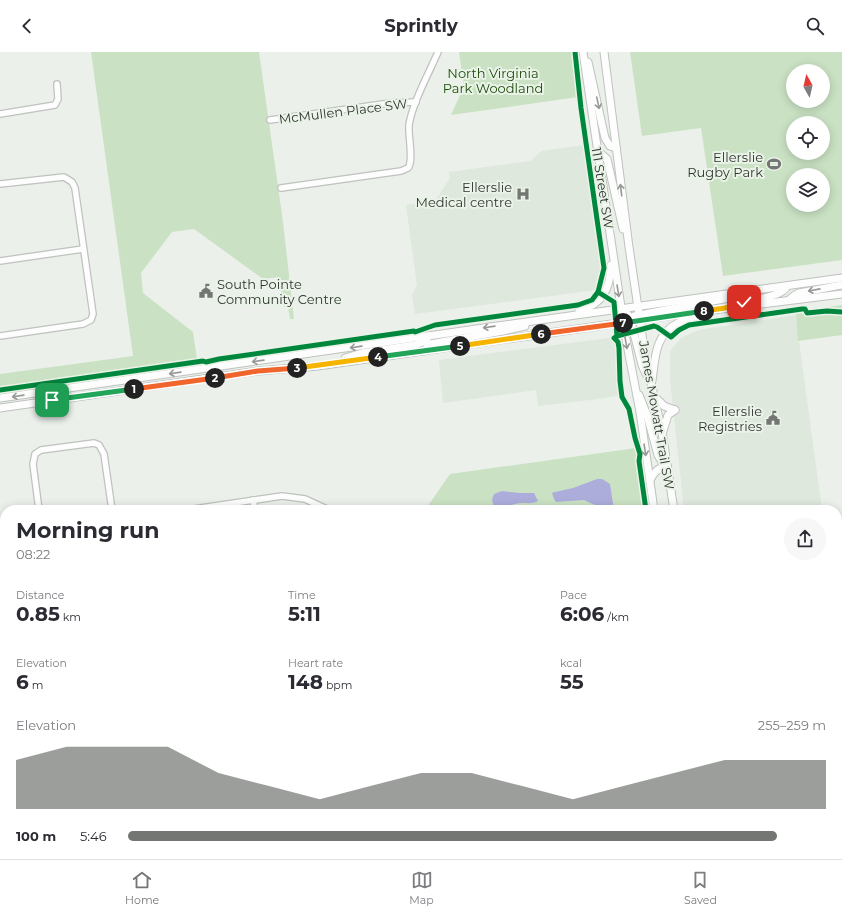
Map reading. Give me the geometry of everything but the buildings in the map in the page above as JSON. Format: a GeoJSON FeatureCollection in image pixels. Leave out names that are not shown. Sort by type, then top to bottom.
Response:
{"type":"FeatureCollection","features":[{"type":"Feature","properties":{"kind":"main road"},"geometry":{"type":"LineString","coordinates":[[584,52],[591,70],[605,138],[610,146],[616,148]]}},
{"type":"Feature","properties":{"kind":"main road","name":"111 Street SW"},"geometry":{"type":"LineString","coordinates":[[584,52],[623,323]]}},
{"type":"Feature","properties":{"kind":"main road","name":"111 Street SW"},"geometry":{"type":"LineString","coordinates":[[604,52],[628,246],[639,318]]}},
{"type":"Feature","properties":{"kind":"main road"},"geometry":{"type":"LineString","coordinates":[[598,151],[607,159],[620,218],[628,246]]}},
{"type":"Feature","properties":{"kind":"main road"},"geometry":{"type":"LineString","coordinates":[[556,318],[586,309],[600,300],[605,293],[611,274],[612,245]]}},
{"type":"Feature","properties":{"kind":"main road"},"geometry":{"type":"LineString","coordinates":[[0,398],[842,278]]}},
{"type":"Feature","properties":{"kind":"main road"},"geometry":{"type":"LineString","coordinates":[[790,300],[799,293],[842,285]]}},
{"type":"Feature","properties":{"kind":"main road"},"geometry":{"type":"LineString","coordinates":[[725,308],[737,303],[782,293],[786,290],[787,286]]}},
{"type":"Feature","properties":{"kind":"main road"},"geometry":{"type":"LineString","coordinates":[[635,288],[639,298],[647,301],[730,291],[761,290]]}},
{"type":"Feature","properties":{"kind":"main road"},"geometry":{"type":"LineString","coordinates":[[0,408],[258,371],[318,366],[623,323],[761,290]]}},
{"type":"Feature","properties":{"kind":"main road"},"geometry":{"type":"LineString","coordinates":[[639,318],[842,294]]}},
{"type":"Feature","properties":{"kind":"main road"},"geometry":{"type":"LineString","coordinates":[[621,309],[626,312],[631,320],[642,365],[652,385]]}},
{"type":"Feature","properties":{"kind":"main road"},"geometry":{"type":"LineString","coordinates":[[652,385],[656,353],[660,338],[678,322],[697,317],[714,310]]}},
{"type":"Feature","properties":{"kind":"main road","name":"James Mowatt Trail SW"},"geometry":{"type":"LineString","coordinates":[[639,318],[662,432],[673,505]]}},
{"type":"Feature","properties":{"kind":"main road"},"geometry":{"type":"LineString","coordinates":[[424,351],[430,344],[522,327],[540,320]]}},
{"type":"Feature","properties":{"kind":"main road","name":"James Mowatt Trail SW"},"geometry":{"type":"LineString","coordinates":[[623,323],[653,505]]}},
{"type":"Feature","properties":{"kind":"main road"},"geometry":{"type":"LineString","coordinates":[[318,366],[362,354],[415,345],[423,342],[429,336]]}},
{"type":"Feature","properties":{"kind":"main road"},"geometry":{"type":"LineString","coordinates":[[634,384],[647,415],[658,455],[662,462],[667,466],[657,470],[653,474],[650,482]]}},
{"type":"Feature","properties":{"kind":"main road"},"geometry":{"type":"LineString","coordinates":[[654,396],[664,406],[675,410],[668,415],[662,432]]}},
{"type":"Feature","properties":{"kind":"street"},"geometry":{"type":"LineString","coordinates":[[281,188],[401,171],[406,169],[411,164],[409,127],[411,117],[438,52]]}},
{"type":"Feature","properties":{"kind":"street"},"geometry":{"type":"LineString","coordinates":[[0,114],[55,105],[58,99],[56,84]]}},
{"type":"Feature","properties":{"kind":"street","name":"McMullen Place SW"},"geometry":{"type":"LineString","coordinates":[[270,120],[390,103],[416,102]]}},
{"type":"Feature","properties":{"kind":"street"},"geometry":{"type":"LineString","coordinates":[[0,184],[61,177],[70,179],[75,188],[92,311],[91,320],[82,324],[0,336]]}},
{"type":"Feature","properties":{"kind":"street"},"geometry":{"type":"LineString","coordinates":[[0,261],[83,249]]}},
{"type":"Feature","properties":{"kind":"street"},"geometry":{"type":"LineString","coordinates":[[38,505],[33,464],[35,454],[42,450],[90,443],[99,445],[104,454],[111,505]]}},
{"type":"Feature","properties":{"kind":"street"},"geometry":{"type":"LineString","coordinates":[[220,505],[282,496],[298,497],[319,505]]}},
{"type":"Feature","properties":{"kind":"street"},"geometry":{"type":"LineString","coordinates":[[253,500],[254,505]]}},
{"type":"Feature","properties":{"kind":"shaded area"},"geometry":{"type":"Polygon","coordinates":[[[583,145],[603,269],[596,290],[415,314],[412,295],[417,285],[406,205],[435,201],[450,178],[449,172],[530,161],[542,151],[583,145]]]}},
{"type":"Feature","properties":{"kind":"shaded area"},"geometry":{"type":"Polygon","coordinates":[[[796,315],[821,505],[683,505],[670,380],[670,351],[681,338],[699,330],[796,315]]]}},
{"type":"Feature","properties":{"kind":"shaded area"},"geometry":{"type":"Polygon","coordinates":[[[609,338],[616,345],[621,395],[538,406],[536,390],[443,403],[439,360],[609,338]]]}},
{"type":"Feature","properties":{"kind":"green space"},"geometry":{"type":"Polygon","coordinates":[[[91,52],[259,52],[283,222],[294,319],[290,319],[288,307],[284,307],[279,277],[263,279],[194,229],[172,232],[141,273],[143,293],[193,332],[197,359],[0,388],[0,374],[133,356],[91,52]]]}},
{"type":"Feature","properties":{"kind":"green space","name":"North Virginia Park Woodland"},"geometry":{"type":"Polygon","coordinates":[[[459,52],[573,52],[578,97],[451,115],[464,86],[459,52]]]}},
{"type":"Feature","properties":{"kind":"green space","name":"Ellerslie Rugby Park"},"geometry":{"type":"Polygon","coordinates":[[[630,52],[842,52],[842,260],[723,276],[701,128],[642,136],[630,52]]]}},
{"type":"Feature","properties":{"kind":"green space"},"geometry":{"type":"Polygon","coordinates":[[[842,305],[842,335],[798,341],[796,312],[842,305]]]}},
{"type":"Feature","properties":{"kind":"green space"},"geometry":{"type":"Polygon","coordinates":[[[636,448],[643,505],[428,505],[450,474],[636,448]]]}},
{"type":"Feature","properties":{"kind":"water"},"geometry":{"type":"Polygon","coordinates":[[[597,479],[602,479],[610,484],[613,505],[595,505],[584,500],[556,502],[552,493],[573,488],[597,479]]]}},
{"type":"Feature","properties":{"kind":"water"},"geometry":{"type":"Polygon","coordinates":[[[502,491],[534,493],[538,501],[513,505],[494,505],[492,498],[494,494],[502,491]]]}},
{"type":"Feature","properties":{"kind":"cycle path"},"geometry":{"type":"LineString","coordinates":[[575,52],[581,108],[604,268],[598,292],[614,302],[617,336],[614,338],[618,342],[619,348],[622,397],[629,409],[640,454],[639,461],[645,505]]}},
{"type":"Feature","properties":{"kind":"cycle path"},"geometry":{"type":"LineString","coordinates":[[0,390],[415,332],[435,325],[578,305],[592,300],[598,292]]}},
{"type":"Feature","properties":{"kind":"cycle path"},"geometry":{"type":"LineString","coordinates":[[617,336],[654,326],[671,337],[679,330],[689,325],[802,309],[805,309],[807,313],[827,311],[842,312]]}},
{"type":"Feature","properties":{"kind":"place","name":"Ellerslie Rugby Park"},"geometry":{"type":"Point","coordinates":[774,164]}},
{"type":"Feature","properties":{"kind":"place","name":"Ellerslie Medical centre"},"geometry":{"type":"Point","coordinates":[523,194]}},
{"type":"Feature","properties":{"kind":"place","name":"South Pointe Community Centre"},"geometry":{"type":"Point","coordinates":[206,291]}},
{"type":"Feature","properties":{"kind":"place","name":"Ellerslie Registries"},"geometry":{"type":"Point","coordinates":[773,418]}},
{"type":"Feature","properties":{"kind":"route"},"geometry":{"type":"LineString","coordinates":[[52,400],[258,371],[318,366],[623,323],[725,308],[744,302]]}}]}
